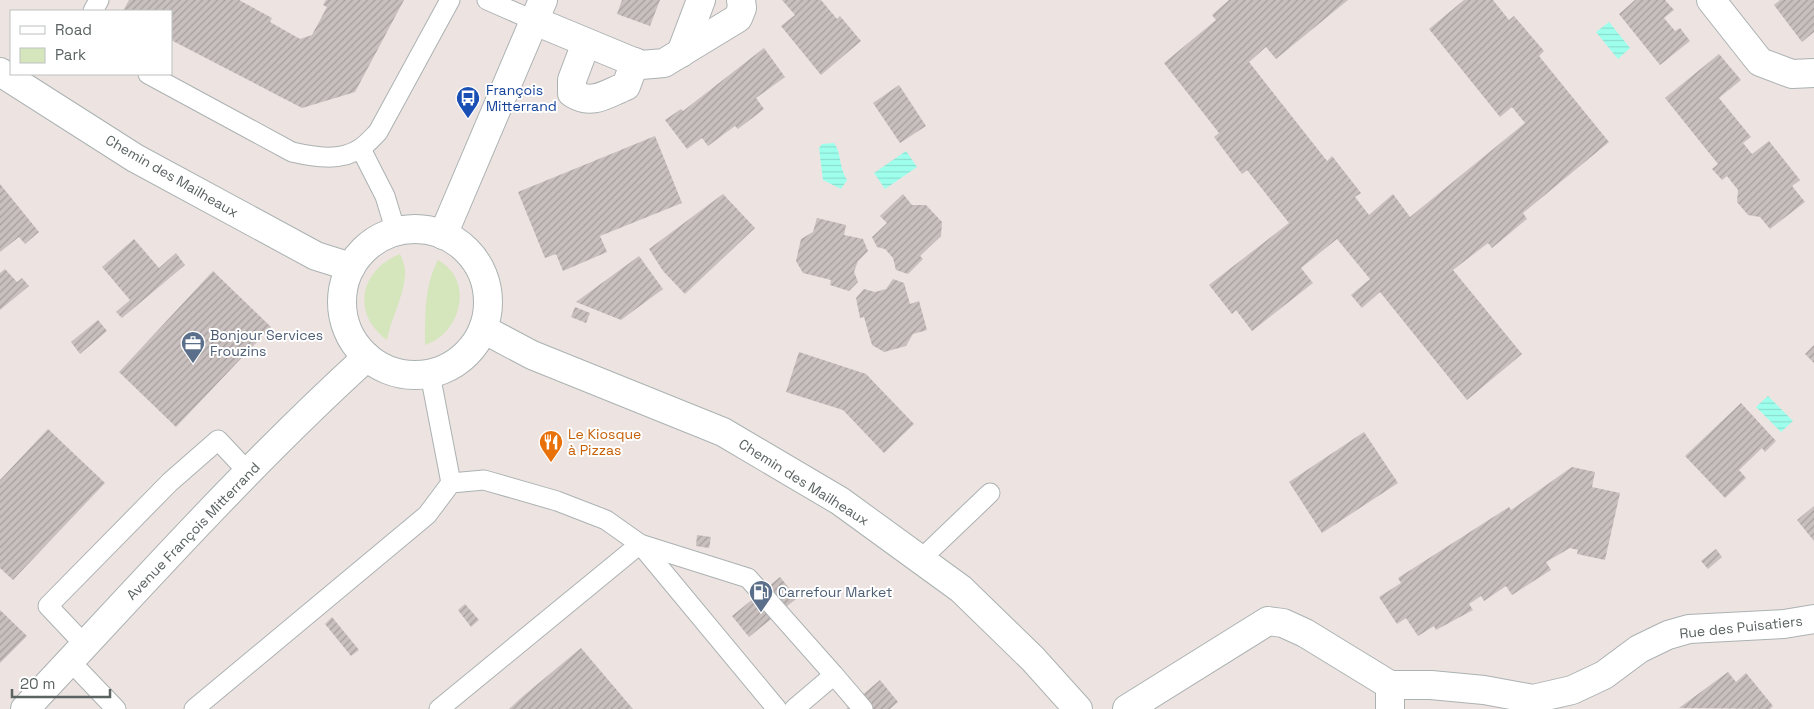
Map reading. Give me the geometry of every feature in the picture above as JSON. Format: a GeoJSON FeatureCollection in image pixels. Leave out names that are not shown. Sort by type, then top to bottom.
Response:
{"type":"FeatureCollection","features":[{"type":"Feature","properties":{"kind":"street"},"geometry":{"type":"LineString","coordinates":[[681,53],[701,0]]}},
{"type":"Feature","properties":{"kind":"street"},"geometry":{"type":"LineString","coordinates":[[443,235],[539,10],[586,43],[641,65],[664,63],[738,18],[742,8],[741,0]]}},
{"type":"Feature","properties":{"kind":"street"},"geometry":{"type":"LineString","coordinates":[[1711,0],[1760,62],[1792,74],[1814,73]]}},
{"type":"Feature","properties":{"kind":"street"},"geometry":{"type":"LineString","coordinates":[[586,43],[572,80],[572,93],[582,99],[592,100],[626,86],[635,62]]}},
{"type":"Feature","properties":{"kind":"street","name":"Chemin des Mailheaux"},"geometry":{"type":"LineString","coordinates":[[2,78],[152,167],[316,256],[351,267]]}},
{"type":"Feature","properties":{"kind":"street"},"geometry":{"type":"LineString","coordinates":[[412,229],[428,230],[443,235],[467,251],[482,274],[488,301],[483,329],[470,350],[452,365],[430,374],[408,375],[386,370],[367,358],[351,338],[343,315],[342,291],[351,267],[362,251],[377,239],[396,232],[412,229]]}},
{"type":"Feature","properties":{"kind":"street","name":"Chemin des Mailheaux"},"geometry":{"type":"LineString","coordinates":[[483,329],[532,355],[723,432],[840,501],[961,589],[1033,660],[1077,709]]}},
{"type":"Feature","properties":{"kind":"street","name":"Avenue François Mitterrand"},"geometry":{"type":"LineString","coordinates":[[25,709],[77,652],[249,473],[332,389],[367,358]]}},
{"type":"Feature","properties":{"kind":"street","name":"Rue des Puisatiers"},"geometry":{"type":"LineString","coordinates":[[1127,709],[1268,621],[1283,623],[1305,633],[1390,697],[1431,685],[1484,690],[1539,704],[1604,675],[1638,649],[1668,635],[1689,629],[1784,624],[1814,619]]}},
{"type":"Feature","properties":{"kind":"lane"},"geometry":{"type":"LineString","coordinates":[[150,75],[292,152],[316,157],[340,156],[361,149],[378,132],[450,0]]}},
{"type":"Feature","properties":{"kind":"lane"},"geometry":{"type":"LineString","coordinates":[[487,0],[539,10]]}},
{"type":"Feature","properties":{"kind":"lane"},"geometry":{"type":"LineString","coordinates":[[361,149],[385,196],[396,232]]}},
{"type":"Feature","properties":{"kind":"lane"},"geometry":{"type":"LineString","coordinates":[[194,709],[428,515],[451,483],[430,374]]}},
{"type":"Feature","properties":{"kind":"lane"},"geometry":{"type":"LineString","coordinates":[[116,709],[48,606],[170,482],[218,440],[249,473]]}},
{"type":"Feature","properties":{"kind":"lane"},"geometry":{"type":"LineString","coordinates":[[451,483],[484,480],[557,500],[606,520],[640,544],[777,709]]}},
{"type":"Feature","properties":{"kind":"lane"},"geometry":{"type":"LineString","coordinates":[[920,560],[990,493]]}},
{"type":"Feature","properties":{"kind":"lane"},"geometry":{"type":"LineString","coordinates":[[640,544],[748,578],[863,709]]}},
{"type":"Feature","properties":{"kind":"lane"},"geometry":{"type":"LineString","coordinates":[[439,709],[640,544]]}},
{"type":"Feature","properties":{"kind":"lane"},"geometry":{"type":"LineString","coordinates":[[794,709],[834,676]]}},
{"type":"Feature","properties":{"kind":"green space"},"geometry":{"type":"Polygon","coordinates":[[[400,254],[405,269],[404,286],[387,340],[368,317],[365,293],[369,281],[376,270],[386,261],[400,254]]]}},
{"type":"Feature","properties":{"kind":"green space"},"geometry":{"type":"Polygon","coordinates":[[[438,260],[450,269],[457,280],[460,293],[459,306],[455,319],[447,330],[437,339],[425,345],[425,313],[428,291],[433,270],[438,260]]]}},
{"type":"Feature","properties":{"kind":"shaded area"},"geometry":{"type":"Polygon","coordinates":[[[1609,22],[1630,48],[1618,59],[1596,32],[1609,22]]]}},
{"type":"Feature","properties":{"kind":"shaded area"},"geometry":{"type":"Polygon","coordinates":[[[834,143],[847,180],[841,189],[823,180],[819,148],[822,144],[834,143]]]}},
{"type":"Feature","properties":{"kind":"shaded area"},"geometry":{"type":"Polygon","coordinates":[[[906,151],[917,167],[885,189],[874,173],[906,151]]]}},
{"type":"Feature","properties":{"kind":"shaded area"},"geometry":{"type":"Polygon","coordinates":[[[1768,396],[1793,421],[1781,432],[1756,407],[1768,396]]]}},
{"type":"Feature","properties":{"kind":"building"},"geometry":{"type":"Polygon","coordinates":[[[129,0],[239,0],[272,18],[270,22],[300,39],[312,35],[327,7],[323,5],[326,0],[404,0],[355,92],[302,108],[172,41],[172,10],[124,10],[129,0]]]}},
{"type":"Feature","properties":{"kind":"building"},"geometry":{"type":"Polygon","coordinates":[[[622,0],[660,0],[650,26],[617,14],[622,0]]]}},
{"type":"Feature","properties":{"kind":"building"},"geometry":{"type":"Polygon","coordinates":[[[782,0],[821,0],[837,19],[840,16],[861,41],[821,75],[781,26],[795,15],[782,0]]]}},
{"type":"Feature","properties":{"kind":"building"},"geometry":{"type":"Polygon","coordinates":[[[1229,0],[1348,0],[1276,59],[1266,47],[1249,62],[1327,161],[1332,156],[1361,193],[1355,197],[1369,215],[1393,194],[1410,217],[1525,123],[1512,107],[1500,117],[1429,29],[1464,0],[1493,0],[1509,20],[1514,16],[1544,51],[1539,56],[1609,142],[1523,213],[1527,219],[1492,248],[1488,243],[1453,270],[1522,354],[1467,400],[1380,292],[1362,308],[1351,295],[1370,279],[1337,239],[1301,268],[1313,283],[1252,331],[1236,310],[1232,314],[1209,285],[1289,223],[1247,170],[1242,174],[1214,137],[1219,133],[1164,63],[1216,20],[1212,15],[1229,0]]]}},
{"type":"Feature","properties":{"kind":"building"},"geometry":{"type":"Polygon","coordinates":[[[1635,0],[1665,0],[1674,10],[1664,18],[1675,31],[1680,28],[1690,41],[1660,65],[1619,14],[1635,0]]]}},
{"type":"Feature","properties":{"kind":"building"},"geometry":{"type":"Polygon","coordinates":[[[1780,0],[1814,0],[1814,32],[1802,42],[1774,5],[1780,0]]]}},
{"type":"Feature","properties":{"kind":"building"},"geometry":{"type":"Polygon","coordinates":[[[764,48],[785,77],[756,98],[764,109],[738,129],[735,126],[708,146],[702,138],[687,149],[665,120],[681,109],[683,111],[764,48]]]}},
{"type":"Feature","properties":{"kind":"building"},"geometry":{"type":"Polygon","coordinates":[[[1719,54],[1741,80],[1719,98],[1751,137],[1743,143],[1752,154],[1769,141],[1800,180],[1792,186],[1805,202],[1770,229],[1760,217],[1748,215],[1737,202],[1738,190],[1727,176],[1722,180],[1712,169],[1718,164],[1665,98],[1719,54]]]}},
{"type":"Feature","properties":{"kind":"building"},"geometry":{"type":"Polygon","coordinates":[[[899,85],[926,126],[900,143],[873,103],[899,85]]]}},
{"type":"Feature","properties":{"kind":"building"},"geometry":{"type":"Polygon","coordinates":[[[655,136],[682,203],[600,236],[607,252],[563,271],[556,254],[545,258],[518,192],[655,136]]]}},
{"type":"Feature","properties":{"kind":"building"},"geometry":{"type":"Polygon","coordinates":[[[0,184],[39,232],[25,244],[19,237],[0,252],[0,184]]]}},
{"type":"Feature","properties":{"kind":"building"},"geometry":{"type":"Polygon","coordinates":[[[723,194],[755,228],[685,294],[663,271],[649,249],[723,194]]]}},
{"type":"Feature","properties":{"kind":"building"},"geometry":{"type":"Polygon","coordinates":[[[903,194],[912,205],[926,205],[942,222],[941,236],[920,256],[923,259],[908,274],[896,270],[893,258],[885,249],[877,247],[872,237],[887,223],[880,216],[903,194]]]}},
{"type":"Feature","properties":{"kind":"building"},"geometry":{"type":"Polygon","coordinates":[[[817,218],[846,225],[844,235],[863,239],[868,251],[858,261],[854,272],[858,282],[849,291],[830,285],[831,280],[803,273],[796,261],[801,239],[813,232],[817,218]]]}},
{"type":"Feature","properties":{"kind":"building"},"geometry":{"type":"Polygon","coordinates":[[[134,239],[159,268],[176,253],[185,265],[122,318],[116,312],[130,300],[102,267],[134,239]]]}},
{"type":"Feature","properties":{"kind":"building"},"geometry":{"type":"Polygon","coordinates":[[[639,256],[663,289],[621,320],[576,302],[639,256]]]}},
{"type":"Feature","properties":{"kind":"building"},"geometry":{"type":"Polygon","coordinates":[[[5,269],[17,282],[22,278],[29,286],[0,310],[0,273],[5,269]]]}},
{"type":"Feature","properties":{"kind":"building"},"geometry":{"type":"Polygon","coordinates":[[[213,271],[271,327],[176,427],[119,372],[213,271]]]}},
{"type":"Feature","properties":{"kind":"building"},"geometry":{"type":"Polygon","coordinates":[[[893,279],[904,283],[910,304],[919,301],[927,330],[913,334],[906,346],[884,352],[872,345],[864,317],[860,318],[856,298],[864,289],[875,292],[886,289],[893,279]]]}},
{"type":"Feature","properties":{"kind":"building"},"geometry":{"type":"Polygon","coordinates":[[[575,307],[590,313],[586,323],[571,317],[575,307]]]}},
{"type":"Feature","properties":{"kind":"building"},"geometry":{"type":"Polygon","coordinates":[[[98,320],[107,331],[80,354],[71,342],[98,320]]]}},
{"type":"Feature","properties":{"kind":"building"},"geometry":{"type":"Polygon","coordinates":[[[1814,345],[1814,363],[1805,354],[1814,345]]]}},
{"type":"Feature","properties":{"kind":"building"},"geometry":{"type":"Polygon","coordinates":[[[799,352],[866,374],[914,424],[884,453],[843,410],[786,392],[799,352]]]}},
{"type":"Feature","properties":{"kind":"building"},"geometry":{"type":"Polygon","coordinates":[[[1741,403],[1776,441],[1765,452],[1762,448],[1739,470],[1746,478],[1725,498],[1685,456],[1741,403]]]}},
{"type":"Feature","properties":{"kind":"building"},"geometry":{"type":"Polygon","coordinates":[[[48,429],[105,483],[13,580],[0,568],[0,480],[48,429]]]}},
{"type":"Feature","properties":{"kind":"building"},"geometry":{"type":"Polygon","coordinates":[[[1364,432],[1398,483],[1322,533],[1289,482],[1364,432]]]}},
{"type":"Feature","properties":{"kind":"building"},"geometry":{"type":"Polygon","coordinates":[[[1572,467],[1595,472],[1592,487],[1620,493],[1605,560],[1577,554],[1578,550],[1570,548],[1546,562],[1551,570],[1512,595],[1506,586],[1484,601],[1481,596],[1469,604],[1473,610],[1436,630],[1434,626],[1418,636],[1406,618],[1397,624],[1379,597],[1401,583],[1398,578],[1509,507],[1511,510],[1572,467]]]}},
{"type":"Feature","properties":{"kind":"building"},"geometry":{"type":"Polygon","coordinates":[[[1814,506],[1814,541],[1797,520],[1814,506]]]}},
{"type":"Feature","properties":{"kind":"building"},"geometry":{"type":"Polygon","coordinates":[[[697,535],[711,537],[709,548],[696,546],[697,535]]]}},
{"type":"Feature","properties":{"kind":"building"},"geometry":{"type":"Polygon","coordinates":[[[1716,549],[1722,557],[1708,569],[1701,561],[1716,549]]]}},
{"type":"Feature","properties":{"kind":"building"},"geometry":{"type":"Polygon","coordinates":[[[780,577],[797,598],[749,637],[732,616],[780,577]]]}},
{"type":"Feature","properties":{"kind":"building"},"geometry":{"type":"Polygon","coordinates":[[[465,604],[479,620],[471,627],[458,610],[465,604]]]}},
{"type":"Feature","properties":{"kind":"building"},"geometry":{"type":"Polygon","coordinates":[[[0,610],[27,636],[0,663],[0,610]]]}},
{"type":"Feature","properties":{"kind":"building"},"geometry":{"type":"Polygon","coordinates":[[[332,617],[359,650],[351,656],[325,624],[332,617]]]}},
{"type":"Feature","properties":{"kind":"building"},"geometry":{"type":"Polygon","coordinates":[[[581,648],[633,709],[509,709],[522,697],[581,648]]]}},
{"type":"Feature","properties":{"kind":"building"},"geometry":{"type":"Polygon","coordinates":[[[1728,672],[1736,682],[1746,673],[1773,706],[1770,709],[1679,708],[1728,672]]]}},
{"type":"Feature","properties":{"kind":"building"},"geometry":{"type":"Polygon","coordinates":[[[880,680],[898,702],[890,709],[846,709],[880,680]]]}},
{"type":"Feature","properties":{"kind":"place","name":"François Mitterrand"},"geometry":{"type":"Point","coordinates":[468,119]}},
{"type":"Feature","properties":{"kind":"place","name":"Bonjour Services Frouzins"},"geometry":{"type":"Point","coordinates":[193,364]}},
{"type":"Feature","properties":{"kind":"place","name":"Le Kiosque à Pizzas"},"geometry":{"type":"Point","coordinates":[551,463]}},
{"type":"Feature","properties":{"kind":"place","name":"Carrefour Market"},"geometry":{"type":"Point","coordinates":[761,613]}}]}
